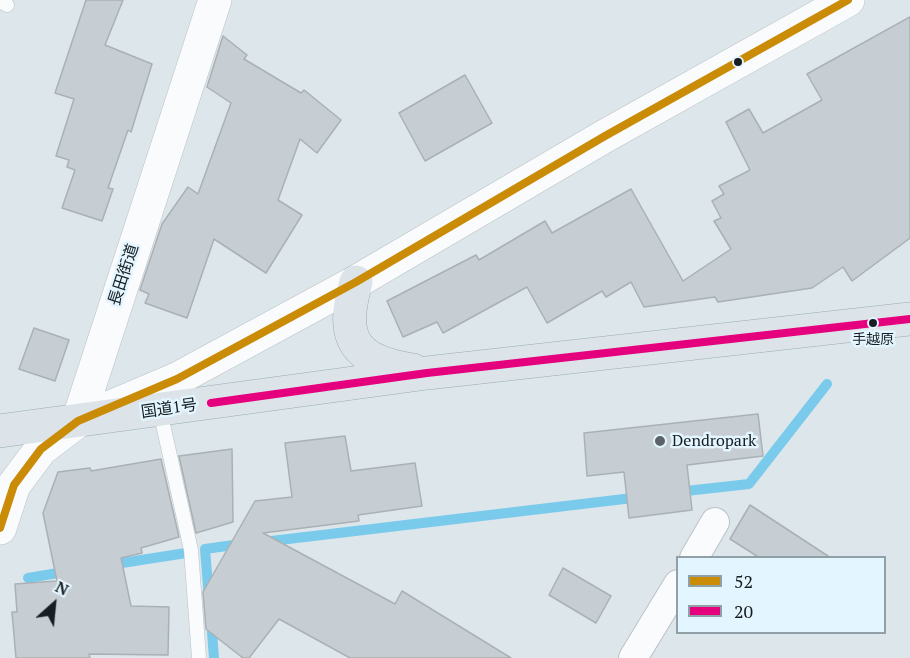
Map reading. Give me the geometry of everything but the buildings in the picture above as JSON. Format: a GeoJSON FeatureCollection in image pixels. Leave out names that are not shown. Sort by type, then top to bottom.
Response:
{"type":"FeatureCollection","features":[{"type":"Feature","properties":{"kind":"highway"},"geometry":{"type":"LineString","coordinates":[[356,282],[348,312],[349,330],[357,346],[373,361],[427,373]]}},
{"type":"Feature","properties":{"kind":"highway","name":"国道1号"},"geometry":{"type":"LineString","coordinates":[[0,431],[427,373],[910,319]]}},
{"type":"Feature","properties":{"kind":"main road","name":"長田街道"},"geometry":{"type":"LineString","coordinates":[[78,421],[215,0]]}},
{"type":"Feature","properties":{"kind":"main road"},"geometry":{"type":"LineString","coordinates":[[0,528],[14,485],[40,449],[78,421],[177,379],[356,282],[605,136],[848,0]]}},
{"type":"Feature","properties":{"kind":"street"},"geometry":{"type":"LineString","coordinates":[[695,556],[715,522]]}},
{"type":"Feature","properties":{"kind":"street"},"geometry":{"type":"LineString","coordinates":[[633,658],[676,587]]}},
{"type":"Feature","properties":{"kind":"lane"},"geometry":{"type":"LineString","coordinates":[[160,411],[191,550],[199,658]]}},
{"type":"Feature","properties":{"kind":"waterway"},"geometry":{"type":"LineString","coordinates":[[677,492],[749,484],[827,384]]}},
{"type":"Feature","properties":{"kind":"waterway"},"geometry":{"type":"LineString","coordinates":[[263,542],[641,497]]}},
{"type":"Feature","properties":{"kind":"waterway"},"geometry":{"type":"LineString","coordinates":[[209,598],[205,549],[241,544]]}},
{"type":"Feature","properties":{"kind":"waterway"},"geometry":{"type":"LineString","coordinates":[[109,565],[186,553]]}},
{"type":"Feature","properties":{"kind":"waterway"},"geometry":{"type":"LineString","coordinates":[[28,578],[70,571]]}},
{"type":"Feature","properties":{"kind":"waterway"},"geometry":{"type":"LineString","coordinates":[[211,619],[214,658]]}},
{"type":"Feature","properties":{"kind":"transit line","name":"52"},"geometry":{"type":"LineString","coordinates":[[0,528],[14,485],[41,449],[78,421],[177,379],[356,282],[605,136],[848,0]]}},
{"type":"Feature","properties":{"kind":"transit line","name":"20"},"geometry":{"type":"LineString","coordinates":[[211,403],[427,373],[910,319]]}},
{"type":"Feature","properties":{"kind":"place","name":"手越原"},"geometry":{"type":"Point","coordinates":[873,323]}},
{"type":"Feature","properties":{"kind":"place","name":"Dendropark"},"geometry":{"type":"Point","coordinates":[660,441]}}]}
